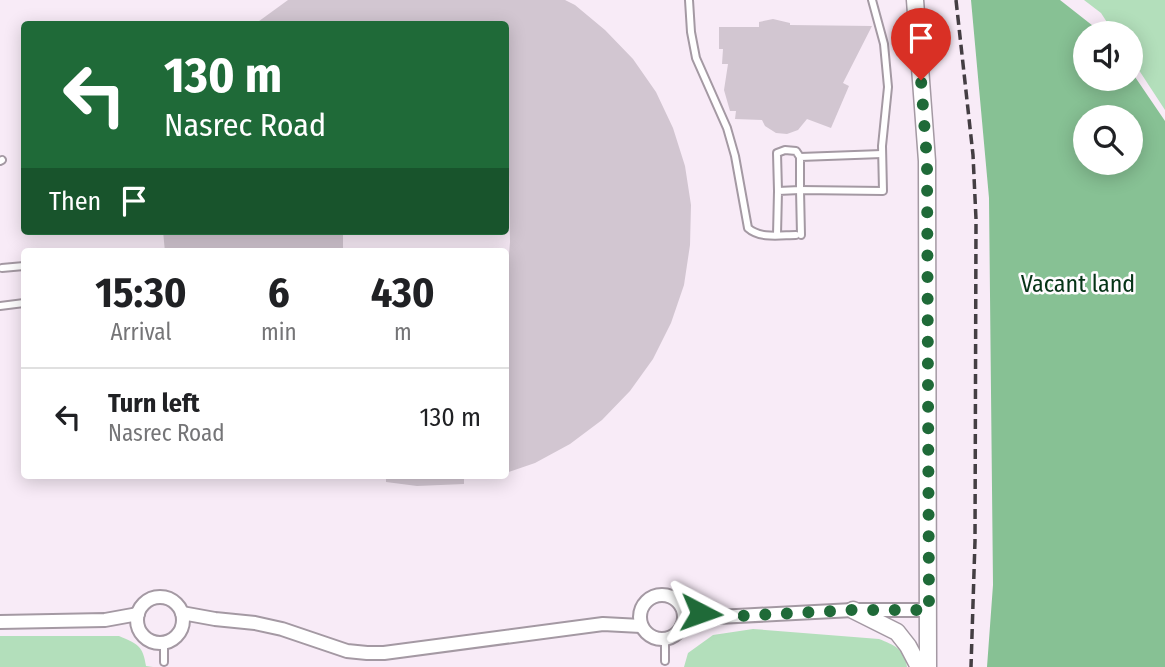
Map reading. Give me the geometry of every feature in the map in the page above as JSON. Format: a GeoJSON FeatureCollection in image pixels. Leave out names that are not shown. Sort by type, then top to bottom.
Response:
{"type":"FeatureCollection","features":[{"type":"Feature","properties":{"kind":"main road"},"geometry":{"type":"LineString","coordinates":[[915,0],[927,161],[928,667]]}},
{"type":"Feature","properties":{"kind":"main road"},"geometry":{"type":"LineString","coordinates":[[853,610],[897,632],[919,667]]}},
{"type":"Feature","properties":{"kind":"street"},"geometry":{"type":"LineString","coordinates":[[661,595],[675,599],[683,610],[682,626],[672,637],[650,637],[641,626],[640,610],[648,599],[661,595]]}},
{"type":"Feature","properties":{"kind":"street"},"geometry":{"type":"LineString","coordinates":[[165,598],[175,603],[182,613],[183,621],[178,635],[172,640],[156,643],[149,640],[139,629],[138,614],[146,603],[165,598]]}},
{"type":"Feature","properties":{"kind":"street"},"geometry":{"type":"LineString","coordinates":[[603,624],[640,610]]}},
{"type":"Feature","properties":{"kind":"street"},"geometry":{"type":"LineString","coordinates":[[683,610],[718,617]]}},
{"type":"Feature","properties":{"kind":"street"},"geometry":{"type":"LineString","coordinates":[[682,626],[718,617],[853,610],[929,610]]}},
{"type":"Feature","properties":{"kind":"street"},"geometry":{"type":"LineString","coordinates":[[182,613],[255,623],[348,651],[367,653],[603,624],[641,626]]}},
{"type":"Feature","properties":{"kind":"street"},"geometry":{"type":"LineString","coordinates":[[0,622],[104,620],[138,614]]}},
{"type":"Feature","properties":{"kind":"street"},"geometry":{"type":"LineString","coordinates":[[181,628],[215,619]]}},
{"type":"Feature","properties":{"kind":"street"},"geometry":{"type":"LineString","coordinates":[[104,620],[139,629]]}},
{"type":"Feature","properties":{"kind":"lane"},"geometry":{"type":"LineString","coordinates":[[689,0],[696,58],[727,128],[741,187],[746,223],[753,233],[799,235],[800,157],[796,151],[785,150],[777,153],[777,234]]}},
{"type":"Feature","properties":{"kind":"lane"},"geometry":{"type":"LineString","coordinates":[[778,191],[883,191],[882,154],[888,87],[884,44],[872,0]]}},
{"type":"Feature","properties":{"kind":"lane"},"geometry":{"type":"LineString","coordinates":[[800,157],[882,154]]}},
{"type":"Feature","properties":{"kind":"lane"},"geometry":{"type":"LineString","coordinates":[[2,268],[21,266]]}},
{"type":"Feature","properties":{"kind":"lane"},"geometry":{"type":"LineString","coordinates":[[0,306],[21,303]]}},
{"type":"Feature","properties":{"kind":"lane"},"geometry":{"type":"LineString","coordinates":[[665,639],[665,661]]}},
{"type":"Feature","properties":{"kind":"lane"},"geometry":{"type":"LineString","coordinates":[[164,643],[164,662]]}},
{"type":"Feature","properties":{"kind":"green space","name":"Vacant land"},"geometry":{"type":"Polygon","coordinates":[[[971,0],[1060,0],[1087,21],[1073,21],[1073,91],[1143,91],[1143,89],[1165,121],[1165,667],[987,667],[993,585],[989,198],[971,0]]]}},
{"type":"Feature","properties":{"kind":"green space"},"geometry":{"type":"Polygon","coordinates":[[[1084,0],[1165,0],[1165,110],[1143,76],[1143,21],[1106,21],[1101,13],[1084,0]]]}},
{"type":"Feature","properties":{"kind":"green space"},"geometry":{"type":"Polygon","coordinates":[[[753,629],[879,639],[901,652],[907,667],[684,667],[688,653],[713,635],[753,629]]]}},
{"type":"Feature","properties":{"kind":"green space"},"geometry":{"type":"Polygon","coordinates":[[[0,636],[119,636],[138,646],[146,666],[153,667],[0,667],[0,636]]]}},
{"type":"Feature","properties":{"kind":"building"},"geometry":{"type":"Polygon","coordinates":[[[288,0],[565,0],[605,30],[633,59],[656,92],[673,128],[685,166],[691,205],[690,245],[684,285],[671,323],[653,359],[630,391],[602,420],[570,444],[535,463],[509,472],[509,21],[259,21],[288,0]]]}},
{"type":"Feature","properties":{"kind":"building"},"geometry":{"type":"Polygon","coordinates":[[[773,19],[790,25],[872,26],[843,83],[849,86],[831,128],[807,119],[798,130],[787,134],[776,133],[765,126],[762,120],[735,119],[736,111],[730,111],[724,90],[728,64],[722,64],[723,49],[719,49],[719,27],[759,27],[759,22],[773,19]]]}},
{"type":"Feature","properties":{"kind":"building"},"geometry":{"type":"Polygon","coordinates":[[[163,235],[343,235],[343,248],[165,248],[163,235]]]}},
{"type":"Feature","properties":{"kind":"building"},"geometry":{"type":"Polygon","coordinates":[[[386,479],[464,479],[464,484],[417,486],[386,482],[386,479]]]}},
{"type":"Feature","properties":{"kind":"railway"},"geometry":{"type":"LineString","coordinates":[[956,0],[973,155],[976,219],[975,541],[971,667]]}},
{"type":"Feature","properties":{"kind":"route"},"geometry":{"type":"LineString","coordinates":[[701,613],[718,617],[853,610],[929,610],[927,161],[921,80]]}}]}
